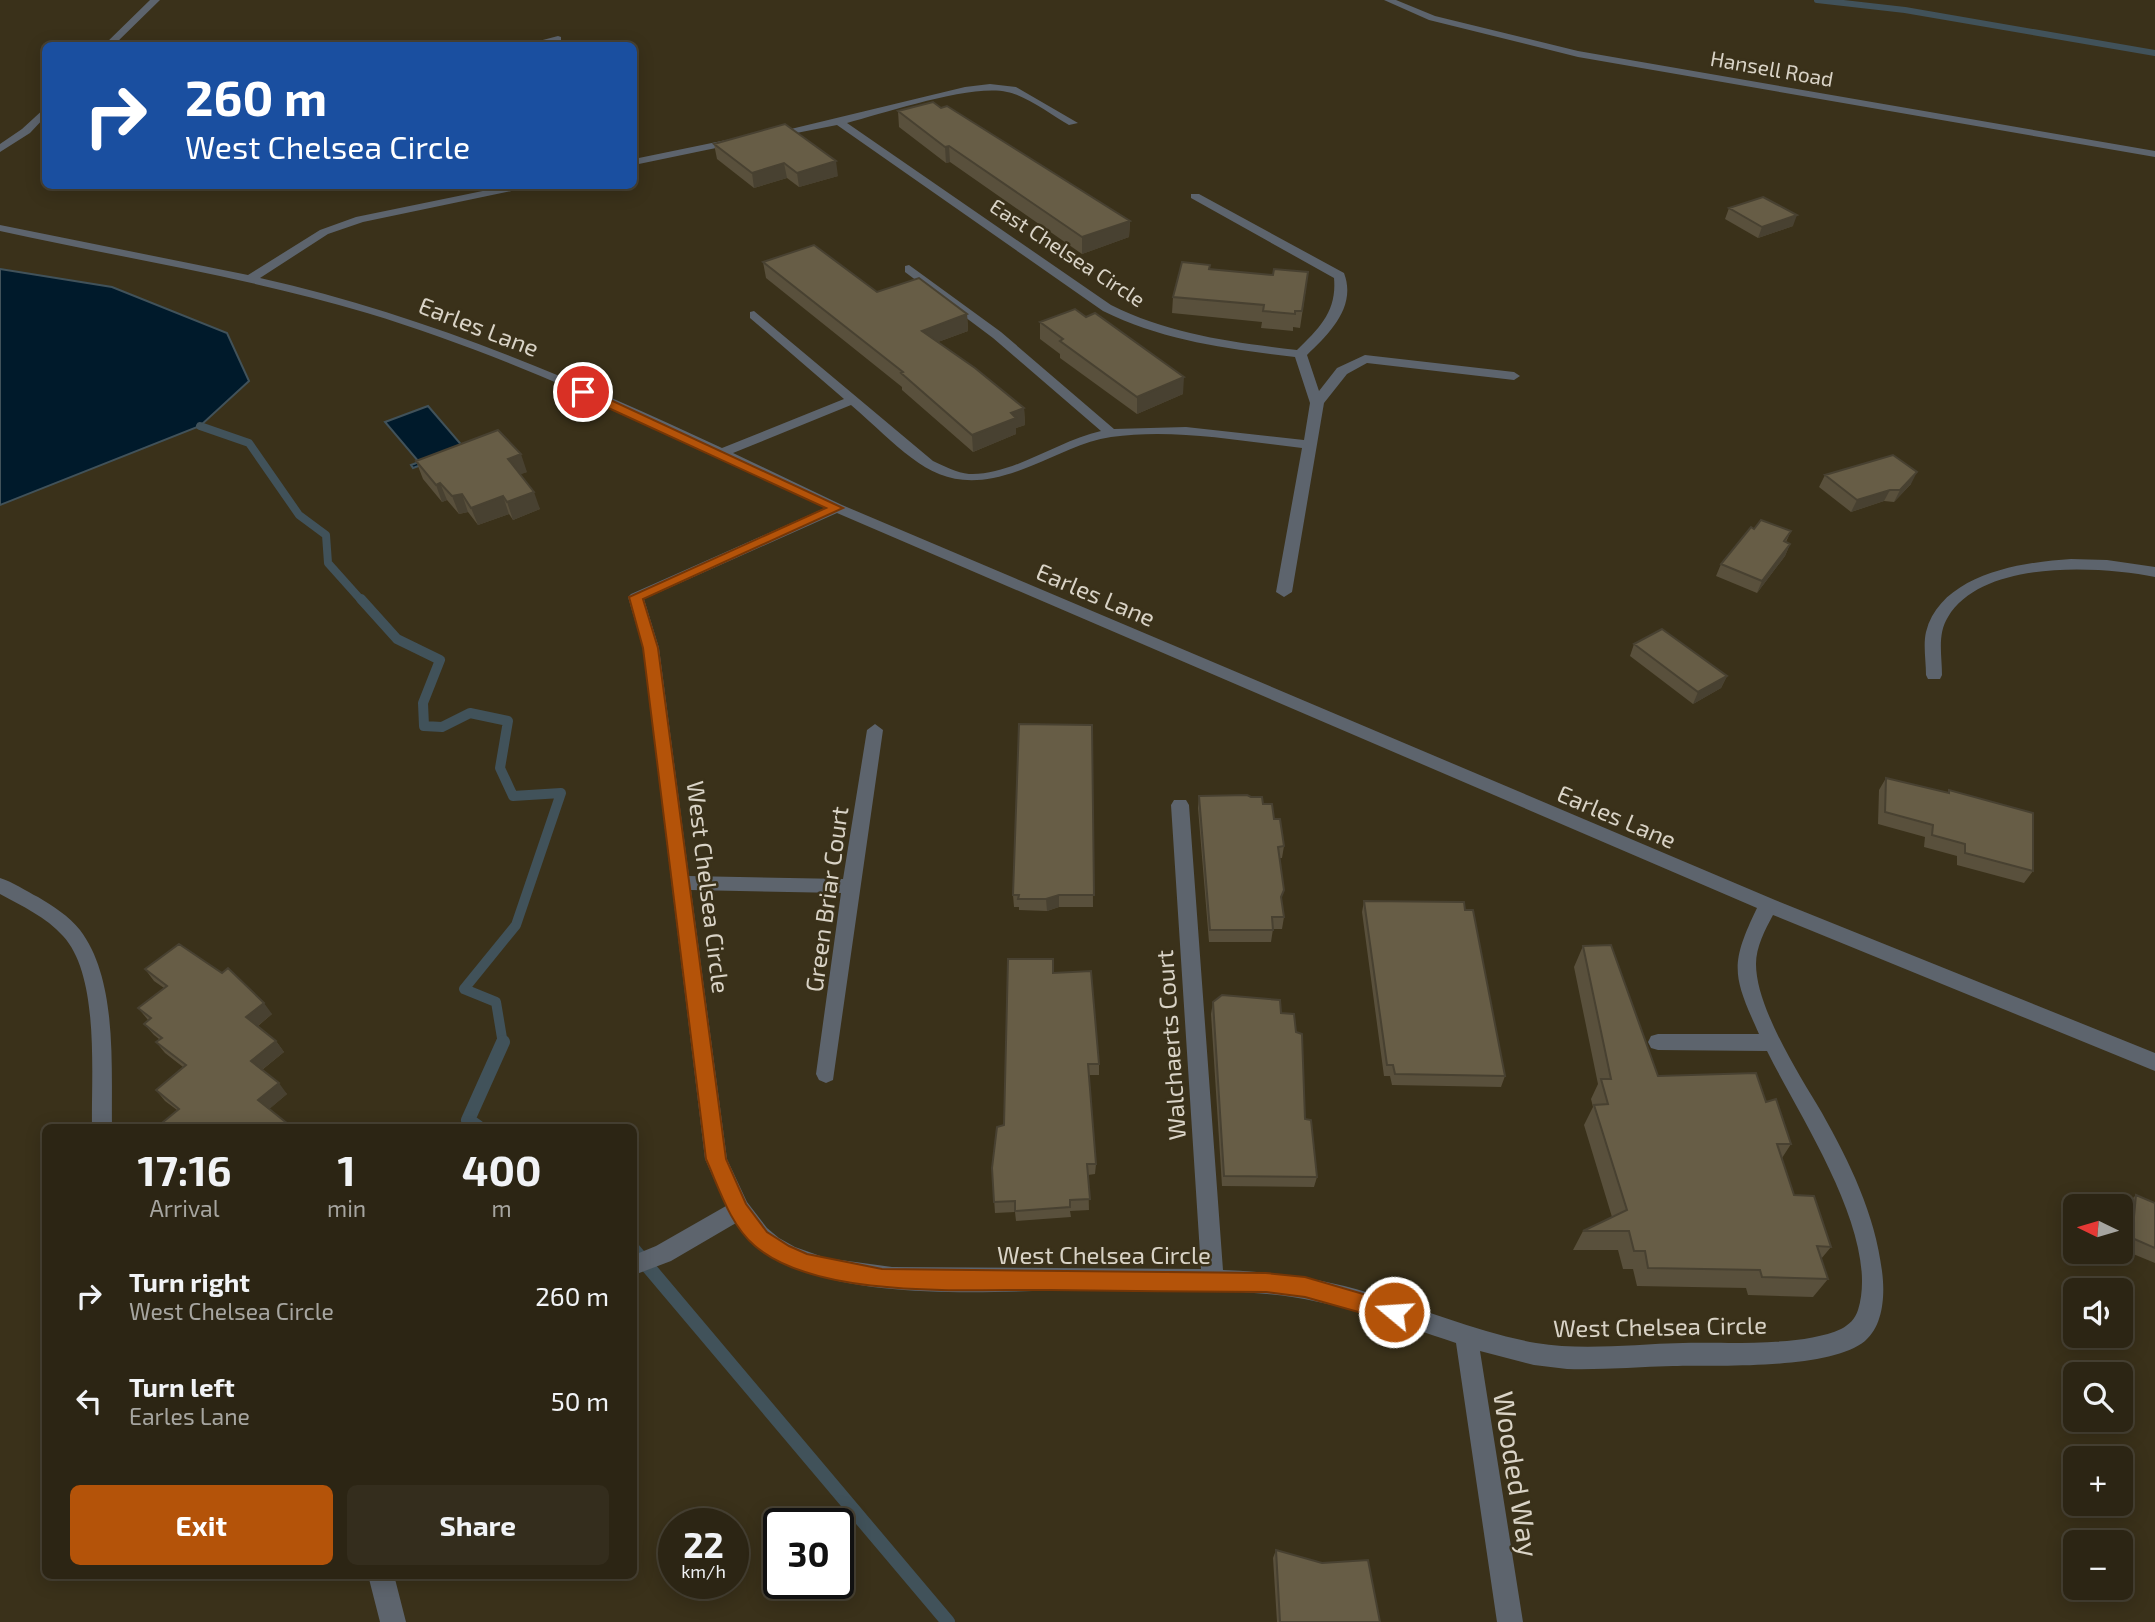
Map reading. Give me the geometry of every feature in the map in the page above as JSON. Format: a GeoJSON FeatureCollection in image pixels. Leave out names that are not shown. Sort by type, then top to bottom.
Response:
{"type":"FeatureCollection","features":[{"type":"Feature","properties":{"kind":"street"},"geometry":{"type":"LineString","coordinates":[[111,42],[146,6],[156,0]]}},
{"type":"Feature","properties":{"kind":"street","name":"Hansell Road"},"geometry":{"type":"LineString","coordinates":[[1388,0],[1432,18],[1578,54],[2155,154]]}},
{"type":"Feature","properties":{"kind":"street"},"geometry":{"type":"LineString","coordinates":[[543,42],[558,39]]}},
{"type":"Feature","properties":{"kind":"street"},"geometry":{"type":"LineString","coordinates":[[764,136],[839,122],[965,90],[1002,87],[1012,89],[1073,123]]}},
{"type":"Feature","properties":{"kind":"street"},"geometry":{"type":"LineString","coordinates":[[0,149],[26,131],[42,114]]}},
{"type":"Feature","properties":{"kind":"street","name":"East Chelsea Circle"},"geometry":{"type":"LineString","coordinates":[[839,122],[1107,308],[1132,322],[1155,331],[1206,342],[1300,354]]}},
{"type":"Feature","properties":{"kind":"street"},"geometry":{"type":"LineString","coordinates":[[637,161],[751,138]]}},
{"type":"Feature","properties":{"kind":"street"},"geometry":{"type":"LineString","coordinates":[[250,279],[324,232],[360,219],[506,189]]}},
{"type":"Feature","properties":{"kind":"street"},"geometry":{"type":"LineString","coordinates":[[1195,196],[1340,276],[1344,295],[1336,315],[1300,354],[1317,403]]}},
{"type":"Feature","properties":{"kind":"street","name":"Earles Lane"},"geometry":{"type":"LineString","coordinates":[[0,228],[250,279],[372,311],[457,340],[721,453],[836,508],[1768,905],[2155,1062]]}},
{"type":"Feature","properties":{"kind":"street"},"geometry":{"type":"LineString","coordinates":[[909,269],[997,335],[1111,433]]}},
{"type":"Feature","properties":{"kind":"street"},"geometry":{"type":"LineString","coordinates":[[754,315],[928,464],[950,474],[973,478],[1004,471],[1089,437],[1111,433],[1180,432],[1310,445]]}},
{"type":"Feature","properties":{"kind":"street"},"geometry":{"type":"LineString","coordinates":[[1284,592],[1317,403],[1342,371],[1365,359],[1514,376]]}},
{"type":"Feature","properties":{"kind":"street"},"geometry":{"type":"LineString","coordinates":[[721,453],[853,400]]}},
{"type":"Feature","properties":{"kind":"street","name":"West Chelsea Circle"},"geometry":{"type":"LineString","coordinates":[[836,508],[636,597],[651,648],[716,1159],[739,1210],[760,1238],[782,1253],[807,1263],[882,1279],[1213,1282],[1305,1287],[1466,1336],[1537,1354],[1587,1358],[1786,1350],[1844,1343],[1859,1331],[1870,1314],[1873,1292],[1858,1217],[1846,1181],[1772,1043],[1752,995],[1745,963],[1768,905]]}},
{"type":"Feature","properties":{"kind":"street"},"geometry":{"type":"LineString","coordinates":[[1934,675],[1934,631],[1944,610],[1964,592],[1994,578],[2058,564],[2095,564],[2155,572]]}},
{"type":"Feature","properties":{"kind":"street","name":"Green Briar Court"},"geometry":{"type":"LineString","coordinates":[[826,1074],[875,730]]}},
{"type":"Feature","properties":{"kind":"street","name":"Walchaerts Court"},"geometry":{"type":"LineString","coordinates":[[1180,805],[1213,1282]]}},
{"type":"Feature","properties":{"kind":"street"},"geometry":{"type":"LineString","coordinates":[[683,883],[851,886]]}},
{"type":"Feature","properties":{"kind":"street"},"geometry":{"type":"LineString","coordinates":[[0,885],[53,916],[73,933],[86,951],[96,997],[102,1124]]}},
{"type":"Feature","properties":{"kind":"street"},"geometry":{"type":"LineString","coordinates":[[1658,1042],[1772,1043]]}},
{"type":"Feature","properties":{"kind":"street"},"geometry":{"type":"LineString","coordinates":[[637,1264],[663,1254],[739,1210]]}},
{"type":"Feature","properties":{"kind":"street","name":"Wooded Way"},"geometry":{"type":"LineString","coordinates":[[1466,1336],[1510,1622]]}},
{"type":"Feature","properties":{"kind":"street"},"geometry":{"type":"LineString","coordinates":[[382,1579],[393,1622]]}},
{"type":"Feature","properties":{"kind":"water"},"geometry":{"type":"Polygon","coordinates":[[[0,269],[112,287],[227,333],[249,381],[200,426],[0,505],[0,269]]]}},
{"type":"Feature","properties":{"kind":"water"},"geometry":{"type":"Polygon","coordinates":[[[428,406],[465,449],[413,468],[411,465],[419,462],[385,422],[428,406]]]}},
{"type":"Feature","properties":{"kind":"building"},"geometry":{"type":"Polygon","coordinates":[[[933,102],[941,108],[947,106],[1130,221],[1082,237],[949,146],[945,147],[898,111],[933,102]]]}},
{"type":"Feature","properties":{"kind":"building"},"geometry":{"type":"Polygon","coordinates":[[[785,124],[836,161],[797,173],[784,163],[752,173],[714,144],[785,124]]]}},
{"type":"Feature","properties":{"kind":"building"},"geometry":{"type":"Polygon","coordinates":[[[1763,197],[1797,215],[1762,227],[1729,208],[1763,197]]]}},
{"type":"Feature","properties":{"kind":"building"},"geometry":{"type":"Polygon","coordinates":[[[814,245],[877,292],[919,278],[967,314],[922,331],[975,368],[1024,408],[1011,413],[1016,418],[972,435],[901,373],[903,372],[763,262],[814,245]]]}},
{"type":"Feature","properties":{"kind":"building"},"geometry":{"type":"Polygon","coordinates":[[[1182,262],[1210,265],[1209,269],[1273,275],[1274,269],[1308,272],[1302,311],[1295,311],[1295,314],[1263,311],[1264,305],[1173,297],[1182,262]]]}},
{"type":"Feature","properties":{"kind":"building"},"geometry":{"type":"Polygon","coordinates":[[[1075,309],[1086,317],[1095,313],[1184,377],[1137,397],[1060,341],[1063,339],[1040,322],[1075,309]]]}},
{"type":"Feature","properties":{"kind":"building"},"geometry":{"type":"Polygon","coordinates":[[[498,430],[521,454],[508,459],[534,492],[507,502],[503,496],[471,508],[462,494],[452,496],[440,483],[436,485],[416,461],[498,430]]]}},
{"type":"Feature","properties":{"kind":"building"},"geometry":{"type":"Polygon","coordinates":[[[1893,455],[1917,472],[1900,490],[1890,490],[1857,500],[1825,475],[1893,455]]]}},
{"type":"Feature","properties":{"kind":"building"},"geometry":{"type":"Polygon","coordinates":[[[1761,520],[1791,531],[1784,541],[1790,544],[1762,581],[1721,564],[1751,527],[1754,529],[1761,520]]]}},
{"type":"Feature","properties":{"kind":"building"},"geometry":{"type":"Polygon","coordinates":[[[1662,629],[1727,676],[1698,692],[1634,644],[1662,629]]]}},
{"type":"Feature","properties":{"kind":"building"},"geometry":{"type":"Polygon","coordinates":[[[1019,724],[1092,725],[1094,895],[1018,899],[1019,895],[1013,895],[1019,724]]]}},
{"type":"Feature","properties":{"kind":"building"},"geometry":{"type":"Polygon","coordinates":[[[1886,778],[1949,793],[1949,790],[2033,813],[2033,871],[1965,853],[1965,844],[1932,835],[1933,825],[1885,812],[1886,778]]]}},
{"type":"Feature","properties":{"kind":"building"},"geometry":{"type":"Polygon","coordinates":[[[1199,796],[1262,797],[1263,804],[1272,804],[1274,819],[1280,819],[1284,846],[1278,847],[1284,890],[1281,897],[1284,917],[1272,917],[1273,930],[1210,930],[1199,796]]]}},
{"type":"Feature","properties":{"kind":"building"},"geometry":{"type":"Polygon","coordinates":[[[1364,901],[1464,902],[1465,910],[1473,910],[1505,1076],[1395,1074],[1393,1065],[1387,1065],[1364,901]]]}},
{"type":"Feature","properties":{"kind":"building"},"geometry":{"type":"Polygon","coordinates":[[[179,944],[222,973],[228,968],[264,1003],[246,1017],[276,1041],[251,1061],[279,1083],[258,1100],[288,1124],[161,1124],[179,1109],[156,1090],[186,1065],[156,1042],[162,1038],[144,1024],[151,1018],[138,1008],[167,986],[145,969],[179,944]]]}},
{"type":"Feature","properties":{"kind":"building"},"geometry":{"type":"Polygon","coordinates":[[[1611,945],[1658,1076],[1756,1073],[1766,1102],[1776,1099],[1791,1144],[1777,1144],[1794,1195],[1814,1196],[1831,1247],[1817,1246],[1828,1279],[1762,1277],[1760,1270],[1648,1268],[1645,1251],[1634,1251],[1629,1231],[1583,1231],[1627,1210],[1594,1105],[1608,1104],[1601,1079],[1611,1079],[1583,946],[1611,945]]]}},
{"type":"Feature","properties":{"kind":"building"},"geometry":{"type":"Polygon","coordinates":[[[1008,959],[1053,959],[1053,973],[1091,971],[1099,1064],[1088,1064],[1096,1164],[1087,1164],[1090,1199],[1070,1200],[1070,1207],[1015,1211],[1015,1201],[994,1202],[992,1168],[997,1127],[1004,1125],[1008,959]]]}},
{"type":"Feature","properties":{"kind":"building"},"geometry":{"type":"Polygon","coordinates":[[[1222,995],[1280,1000],[1281,1013],[1294,1014],[1296,1032],[1302,1034],[1305,1119],[1311,1120],[1317,1177],[1224,1176],[1213,1002],[1222,995]]]}},
{"type":"Feature","properties":{"kind":"building"},"geometry":{"type":"Polygon","coordinates":[[[2136,1195],[2155,1203],[2155,1248],[2133,1238],[2136,1195]]]}},
{"type":"Feature","properties":{"kind":"building"},"geometry":{"type":"Polygon","coordinates":[[[1276,1550],[1322,1563],[1368,1560],[1380,1622],[1280,1622],[1276,1550]]]}},
{"type":"Feature","properties":{"kind":"waterway"},"geometry":{"type":"LineString","coordinates":[[1817,0],[1905,10],[2155,53]]}},
{"type":"Feature","properties":{"kind":"waterway"},"geometry":{"type":"LineString","coordinates":[[200,426],[249,443],[299,515],[326,535],[328,563],[362,601]]}},
{"type":"Feature","properties":{"kind":"waterway"},"geometry":{"type":"LineString","coordinates":[[361,599],[397,639],[440,660],[423,703],[424,726],[442,727],[470,713],[508,721],[500,768],[513,796],[561,793],[516,925],[464,989],[496,1002],[503,1043]]}},
{"type":"Feature","properties":{"kind":"waterway"},"geometry":{"type":"LineString","coordinates":[[474,1124],[468,1120],[503,1043]]}},
{"type":"Feature","properties":{"kind":"waterway"},"geometry":{"type":"LineString","coordinates":[[637,1254],[948,1622]]}},
{"type":"Feature","properties":{"kind":"route"},"geometry":{"type":"LineString","coordinates":[[583,392],[836,508],[636,597],[651,648],[716,1159],[730,1194],[760,1238],[782,1253],[807,1263],[882,1279],[1266,1283],[1305,1287],[1394,1312]]}}]}
